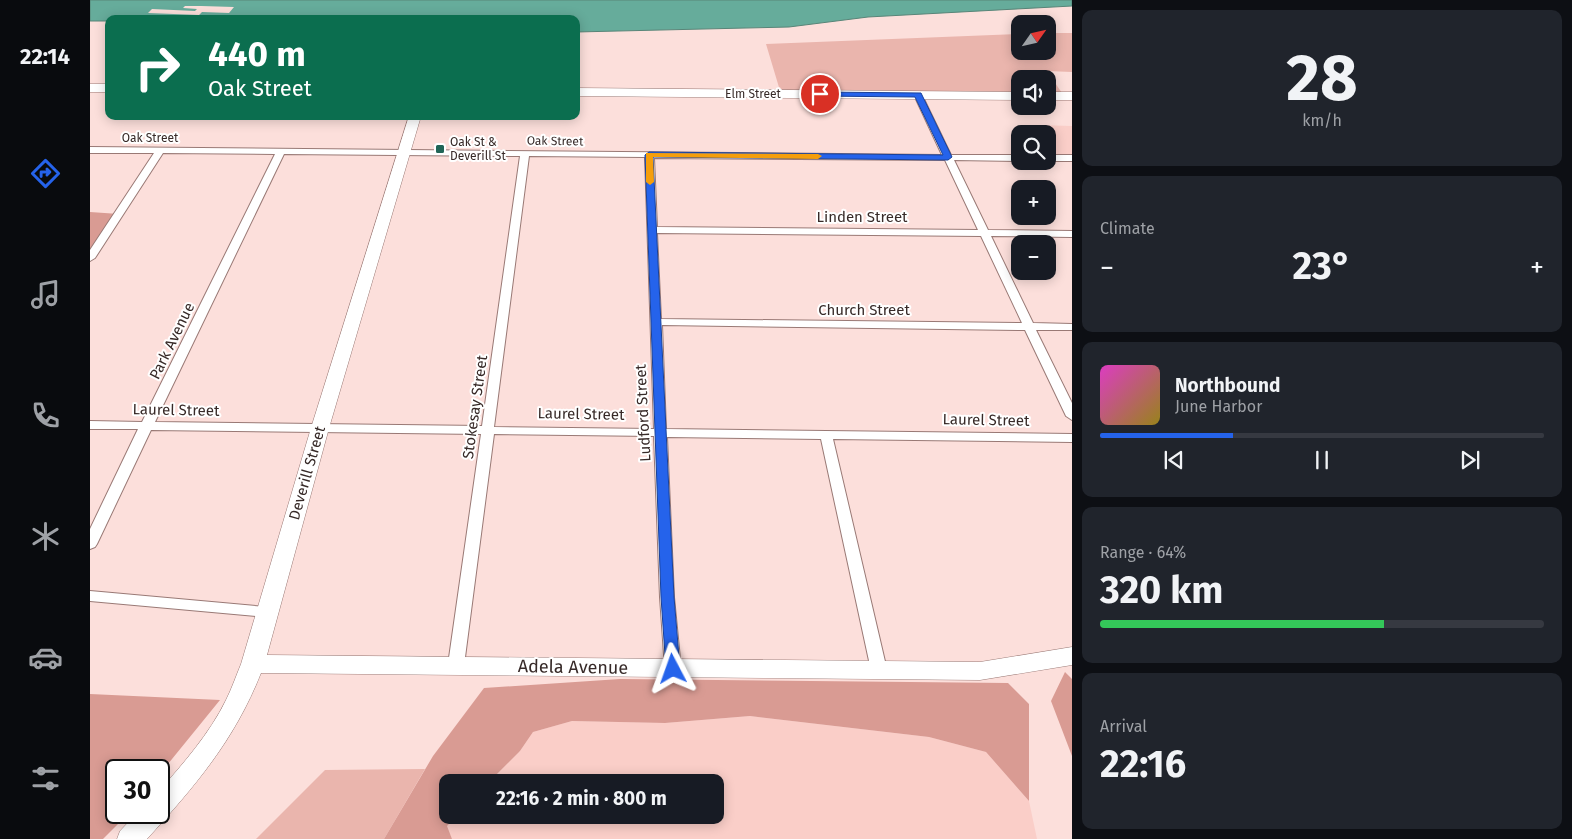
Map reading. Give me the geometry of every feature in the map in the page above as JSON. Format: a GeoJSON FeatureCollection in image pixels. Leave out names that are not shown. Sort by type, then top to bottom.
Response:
{"type":"FeatureCollection","features":[{"type":"Feature","properties":{"kind":"main road"},"geometry":{"type":"LineString","coordinates":[[90,88],[105,88]]}},
{"type":"Feature","properties":{"kind":"main road","name":"Elm Street"},"geometry":{"type":"LineString","coordinates":[[580,92],[1011,96]]}},
{"type":"Feature","properties":{"kind":"main road"},"geometry":{"type":"LineString","coordinates":[[1056,96],[1072,96]]}},
{"type":"Feature","properties":{"kind":"main road","name":"Deverill Street"},"geometry":{"type":"LineString","coordinates":[[170,796],[188,776],[222,729],[237,704],[253,664],[266,612],[320,428],[414,120]]}},
{"type":"Feature","properties":{"kind":"main road","name":"Adela Avenue"},"geometry":{"type":"LineString","coordinates":[[253,664],[980,671],[1072,656]]}},
{"type":"Feature","properties":{"kind":"main road"},"geometry":{"type":"LineString","coordinates":[[130,839],[144,824]]}},
{"type":"Feature","properties":{"kind":"street"},"geometry":{"type":"LineString","coordinates":[[918,95],[1072,416]]}},
{"type":"Feature","properties":{"kind":"street","name":"Oak Street"},"geometry":{"type":"LineString","coordinates":[[90,150],[1011,158]]}},
{"type":"Feature","properties":{"kind":"street"},"geometry":{"type":"LineString","coordinates":[[90,258],[160,151]]}},
{"type":"Feature","properties":{"kind":"street","name":"Park Avenue"},"geometry":{"type":"LineString","coordinates":[[90,544],[281,152]]}},
{"type":"Feature","properties":{"kind":"street","name":"Stokesay Street"},"geometry":{"type":"LineString","coordinates":[[456,665],[526,154]]}},
{"type":"Feature","properties":{"kind":"street","name":"Ludford Street"},"geometry":{"type":"LineString","coordinates":[[649,155],[667,597],[673,669]]}},
{"type":"Feature","properties":{"kind":"street"},"geometry":{"type":"LineString","coordinates":[[1056,158],[1072,158]]}},
{"type":"Feature","properties":{"kind":"street","name":"Linden Street"},"geometry":{"type":"LineString","coordinates":[[652,230],[1072,234]]}},
{"type":"Feature","properties":{"kind":"street","name":"Church Street"},"geometry":{"type":"LineString","coordinates":[[656,322],[1072,327]]}},
{"type":"Feature","properties":{"kind":"street","name":"Laurel Street"},"geometry":{"type":"LineString","coordinates":[[90,425],[1072,438]]}},
{"type":"Feature","properties":{"kind":"street"},"geometry":{"type":"LineString","coordinates":[[826,434],[879,670]]}},
{"type":"Feature","properties":{"kind":"street"},"geometry":{"type":"LineString","coordinates":[[90,596],[266,612]]}},
{"type":"Feature","properties":{"kind":"shaded area"},"geometry":{"type":"Polygon","coordinates":[[[1056,33],[1072,33],[1072,72],[1011,70],[1011,96],[781,94],[766,44],[1011,34],[1011,60],[1056,60],[1056,33]]]}},
{"type":"Feature","properties":{"kind":"shaded area"},"geometry":{"type":"Polygon","coordinates":[[[1056,84],[1064,96],[1056,96],[1056,84]]]}},
{"type":"Feature","properties":{"kind":"shaded area"},"geometry":{"type":"Polygon","coordinates":[[[1056,126],[1072,126],[1072,158],[1056,158],[1056,126]]]}},
{"type":"Feature","properties":{"kind":"shaded area"},"geometry":{"type":"Polygon","coordinates":[[[90,212],[119,214],[90,258],[90,212]]]}},
{"type":"Feature","properties":{"kind":"shaded area"},"geometry":{"type":"Polygon","coordinates":[[[1065,672],[1072,679],[1072,756],[1051,701],[1065,672]]]}},
{"type":"Feature","properties":{"kind":"shaded area"},"geometry":{"type":"Polygon","coordinates":[[[620,679],[1008,683],[1029,704],[1029,801],[986,752],[929,737],[750,716],[665,723],[572,721],[533,732],[520,751],[497,774],[439,774],[439,824],[449,824],[447,826],[452,839],[384,839],[433,756],[484,688],[620,679]]]}},
{"type":"Feature","properties":{"kind":"shaded area"},"geometry":{"type":"Polygon","coordinates":[[[90,694],[220,700],[170,761],[170,759],[105,759],[105,824],[118,824],[103,839],[90,839],[90,694]]]}},
{"type":"Feature","properties":{"kind":"shaded area"},"geometry":{"type":"Polygon","coordinates":[[[750,716],[929,737],[986,752],[1029,801],[1037,839],[452,839],[446,826],[448,824],[724,824],[724,774],[497,774],[520,751],[533,732],[572,721],[665,723],[750,716]]]}},
{"type":"Feature","properties":{"kind":"shaded area"},"geometry":{"type":"Polygon","coordinates":[[[425,769],[384,839],[256,839],[325,770],[425,769]]]}},
{"type":"Feature","properties":{"kind":"water"},"geometry":{"type":"Polygon","coordinates":[[[90,0],[1072,0],[1072,6],[868,17],[789,27],[580,32],[580,15],[105,15],[105,21],[90,21],[90,0]]]}},
{"type":"Feature","properties":{"kind":"pier"},"geometry":{"type":"Polygon","coordinates":[[[185,6],[234,7],[229,13],[202,12],[199,15],[148,13],[152,9],[195,11],[197,9],[183,8],[185,6]]]}},
{"type":"Feature","properties":{"kind":"slow traffic"},"geometry":{"type":"LineString","coordinates":[[650,182],[649,155],[818,156]]}},
{"type":"Feature","properties":{"kind":"place","name":"Oak St & Deverill St"},"geometry":{"type":"Point","coordinates":[440,149]}},
{"type":"Feature","properties":{"kind":"route"},"geometry":{"type":"LineString","coordinates":[[673,669],[667,597],[649,155],[948,157],[918,95],[820,94]]}}]}
